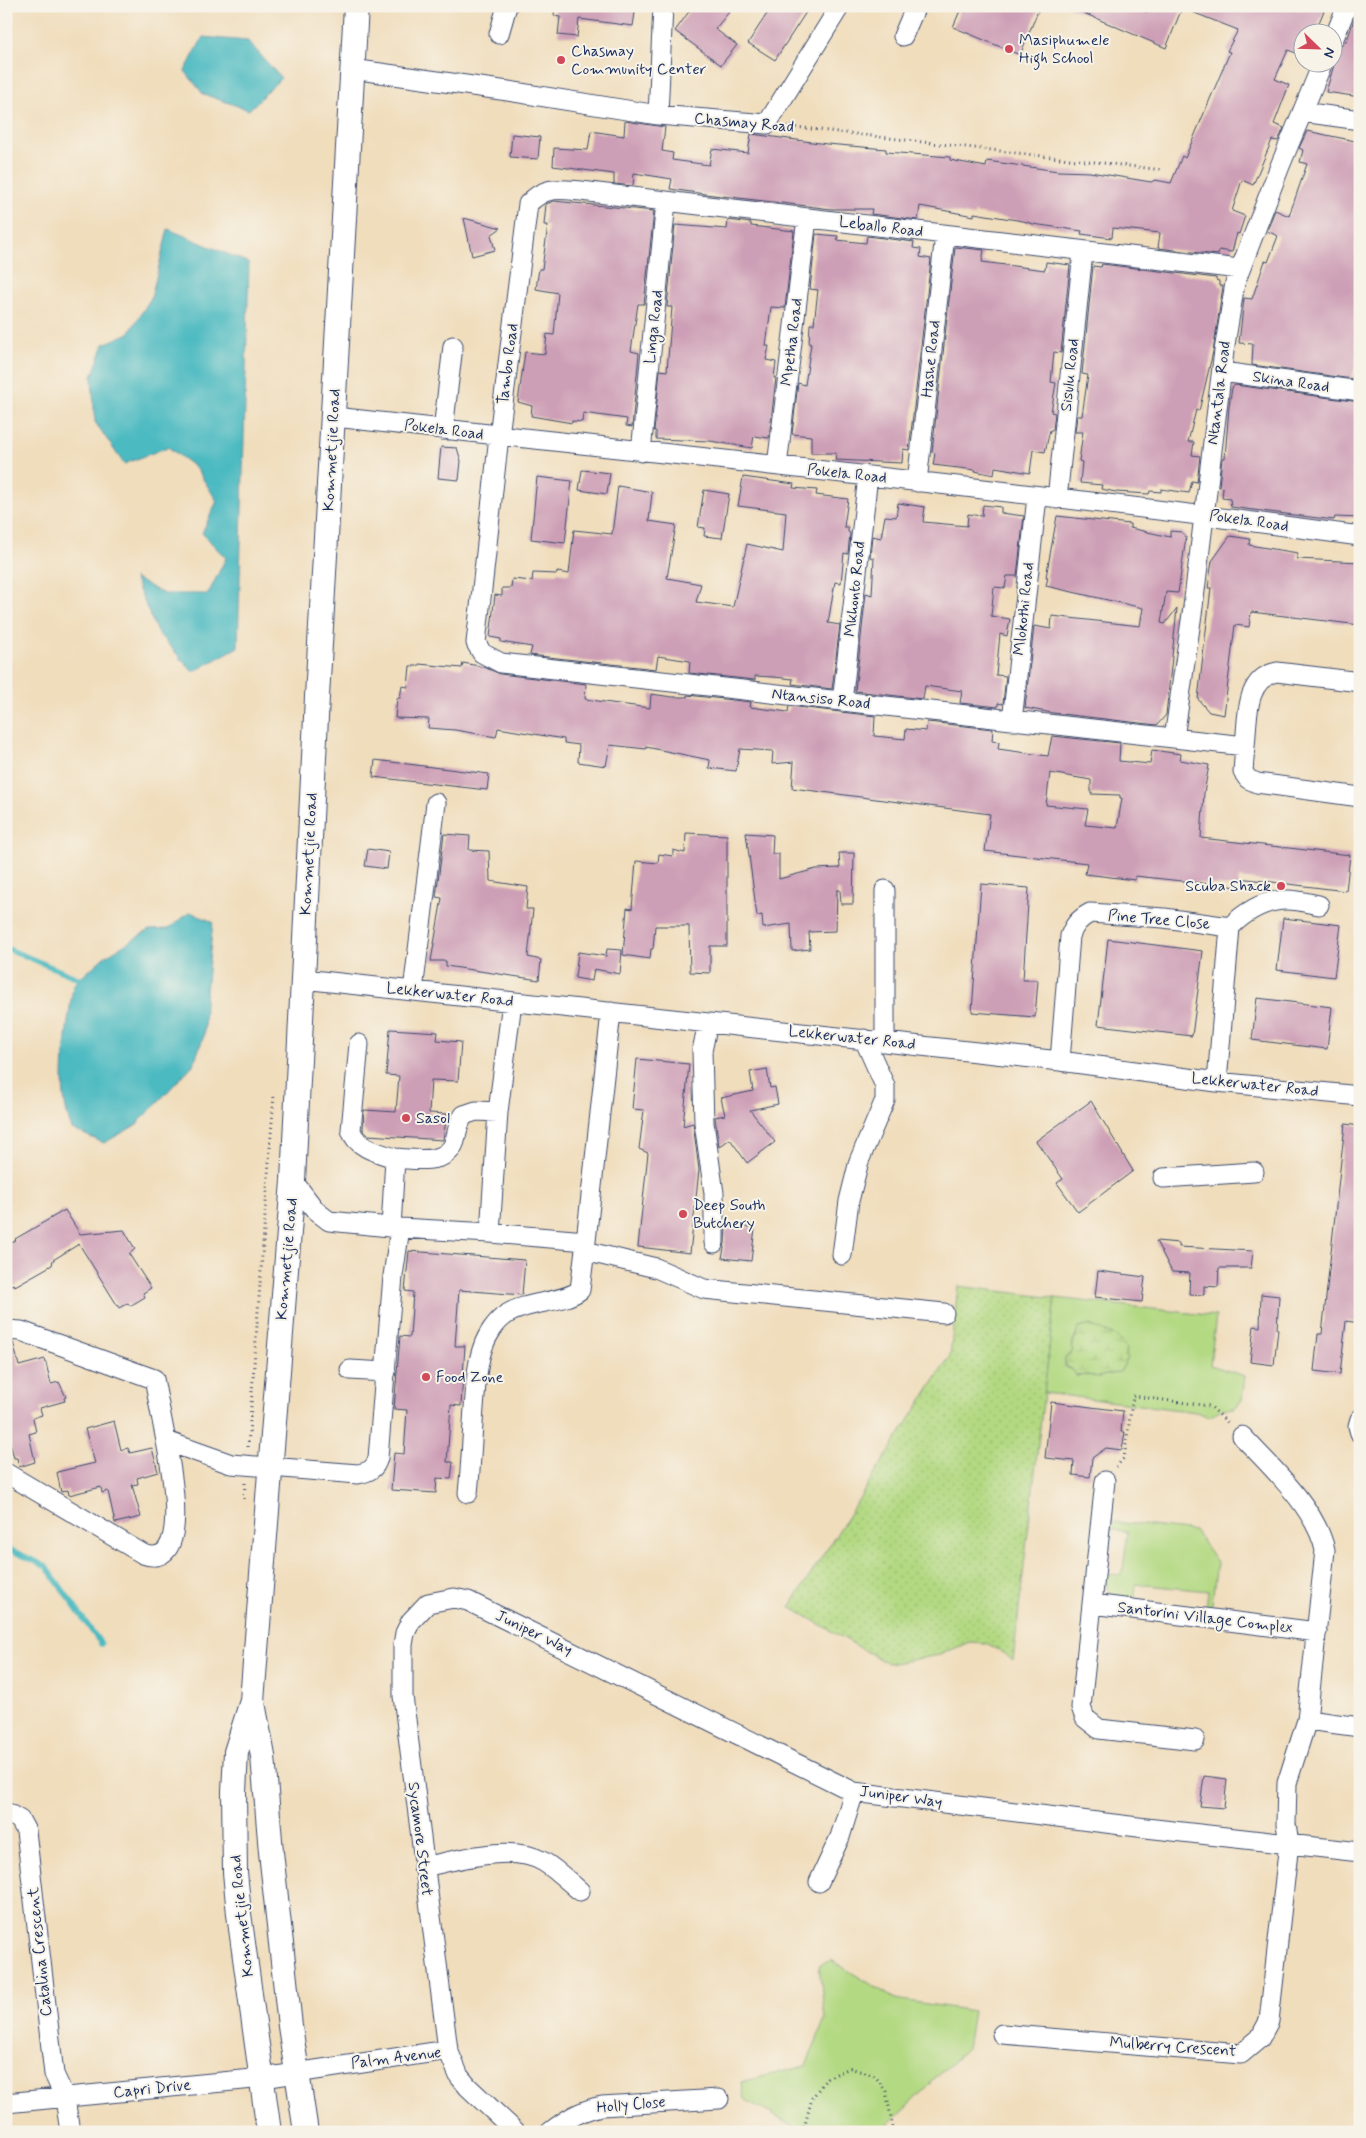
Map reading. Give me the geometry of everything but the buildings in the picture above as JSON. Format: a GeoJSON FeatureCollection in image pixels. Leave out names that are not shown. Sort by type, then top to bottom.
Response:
{"type":"FeatureCollection","features":[{"type":"Feature","properties":{"kind":"main road","name":"Kommetjie Road"},"geometry":{"type":"LineString","coordinates":[[306,2132],[290,2026],[271,1852],[263,1756],[252,1702],[258,1466],[293,1181],[356,6]]}},
{"type":"Feature","properties":{"kind":"main road","name":"Kommetjie Road"},"geometry":{"type":"LineString","coordinates":[[252,1702],[236,1752],[235,1863],[241,1932],[263,2078],[269,2132]]}},
{"type":"Feature","properties":{"kind":"street"},"geometry":{"type":"LineString","coordinates":[[499,34],[507,6]]}},
{"type":"Feature","properties":{"kind":"street"},"geometry":{"type":"LineString","coordinates":[[658,115],[664,18],[663,6]]}},
{"type":"Feature","properties":{"kind":"street"},"geometry":{"type":"LineString","coordinates":[[767,124],[840,6]]}},
{"type":"Feature","properties":{"kind":"street"},"geometry":{"type":"LineString","coordinates":[[903,36],[916,6]]}},
{"type":"Feature","properties":{"kind":"street"},"geometry":{"type":"LineString","coordinates":[[1340,22],[1347,6]]}},
{"type":"Feature","properties":{"kind":"street","name":"Chasmay Road"},"geometry":{"type":"LineString","coordinates":[[352,69],[658,115],[767,124]]}},
{"type":"Feature","properties":{"kind":"street","name":"Ntantala Road"},"geometry":{"type":"LineString","coordinates":[[1174,738],[1193,607],[1222,372],[1232,302],[1239,269],[1319,72]]}},
{"type":"Feature","properties":{"kind":"street"},"geometry":{"type":"LineString","coordinates":[[1302,112],[1360,120]]}},
{"type":"Feature","properties":{"kind":"street","name":"Leballo Road"},"geometry":{"type":"LineString","coordinates":[[528,204],[541,192],[560,189],[1239,269]]}},
{"type":"Feature","properties":{"kind":"street","name":"Linga Road"},"geometry":{"type":"LineString","coordinates":[[641,452],[666,202]]}},
{"type":"Feature","properties":{"kind":"street","name":"Tambo Road"},"geometry":{"type":"LineString","coordinates":[[476,643],[499,436],[528,204]]}},
{"type":"Feature","properties":{"kind":"street","name":"Mpetha Road"},"geometry":{"type":"LineString","coordinates":[[777,466],[807,218]]}},
{"type":"Feature","properties":{"kind":"street","name":"Hashe Road"},"geometry":{"type":"LineString","coordinates":[[917,482],[945,235]]}},
{"type":"Feature","properties":{"kind":"street","name":"Sisulu Road"},"geometry":{"type":"LineString","coordinates":[[1057,499],[1083,252]]}},
{"type":"Feature","properties":{"kind":"street"},"geometry":{"type":"LineString","coordinates":[[443,430],[453,346]]}},
{"type":"Feature","properties":{"kind":"street","name":"Skina Road"},"geometry":{"type":"LineString","coordinates":[[1222,372],[1360,391]]}},
{"type":"Feature","properties":{"kind":"street","name":"Pokela Road"},"geometry":{"type":"LineString","coordinates":[[334,417],[868,476],[1204,515],[1360,536]]}},
{"type":"Feature","properties":{"kind":"street","name":"Mkhonto Road"},"geometry":{"type":"LineString","coordinates":[[842,702],[868,476]]}},
{"type":"Feature","properties":{"kind":"street","name":"Mlokothi Road"},"geometry":{"type":"LineString","coordinates":[[1012,721],[1037,497]]}},
{"type":"Feature","properties":{"kind":"street","name":"Ntansiso Road"},"geometry":{"type":"LineString","coordinates":[[476,643],[482,653],[501,663],[1245,746]]}},
{"type":"Feature","properties":{"kind":"street"},"geometry":{"type":"LineString","coordinates":[[1360,682],[1277,672],[1262,676],[1252,693],[1242,765],[1244,774],[1251,780],[1265,784],[1360,796]]}},
{"type":"Feature","properties":{"kind":"street"},"geometry":{"type":"LineString","coordinates":[[413,991],[436,803]]}},
{"type":"Feature","properties":{"kind":"street"},"geometry":{"type":"LineString","coordinates":[[885,890],[885,1042]]}},
{"type":"Feature","properties":{"kind":"street"},"geometry":{"type":"LineString","coordinates":[[1230,927],[1241,916],[1263,905],[1287,900],[1320,905]]}},
{"type":"Feature","properties":{"kind":"street","name":"Pine Tree Close"},"geometry":{"type":"LineString","coordinates":[[1060,1060],[1070,936],[1073,927],[1084,916],[1090,913],[1164,918],[1230,927],[1218,1082]]}},
{"type":"Feature","properties":{"kind":"street","name":"Lekkerwater Road"},"geometry":{"type":"LineString","coordinates":[[303,979],[1060,1060],[1218,1082],[1360,1096]]}},
{"type":"Feature","properties":{"kind":"street"},"geometry":{"type":"LineString","coordinates":[[490,1233],[498,1112],[512,1002]]}},
{"type":"Feature","properties":{"kind":"street"},"geometry":{"type":"LineString","coordinates":[[468,1493],[476,1381],[482,1348],[487,1338],[495,1325],[509,1312],[525,1305],[578,1292],[582,1285],[611,1012]]}},
{"type":"Feature","properties":{"kind":"street"},"geometry":{"type":"LineString","coordinates":[[708,1023],[702,1051],[704,1130],[714,1193],[714,1243]]}},
{"type":"Feature","properties":{"kind":"street"},"geometry":{"type":"LineString","coordinates":[[842,1255],[848,1201],[859,1161],[885,1100],[885,1086],[864,1040]]}},
{"type":"Feature","properties":{"kind":"street"},"geometry":{"type":"LineString","coordinates":[[359,1044],[351,1130],[356,1141],[368,1148],[395,1158],[430,1159],[444,1156],[453,1147],[458,1127],[464,1115],[476,1111],[498,1112]]}},
{"type":"Feature","properties":{"kind":"street"},"geometry":{"type":"LineString","coordinates":[[166,1441],[231,1464],[358,1474],[373,1469],[378,1458],[393,1276],[395,1158]]}},
{"type":"Feature","properties":{"kind":"street"},"geometry":{"type":"LineString","coordinates":[[1163,1178],[1254,1172]]}},
{"type":"Feature","properties":{"kind":"street"},"geometry":{"type":"LineString","coordinates":[[293,1181],[316,1210],[329,1221],[395,1228],[490,1233],[586,1246],[656,1268],[704,1289],[944,1313]]}},
{"type":"Feature","properties":{"kind":"street"},"geometry":{"type":"LineString","coordinates":[[6,1330],[21,1331],[154,1379],[173,1480],[174,1534],[170,1547],[163,1554],[156,1557],[143,1554],[6,1473]]}},
{"type":"Feature","properties":{"kind":"street"},"geometry":{"type":"LineString","coordinates":[[350,1370],[386,1372]]}},
{"type":"Feature","properties":{"kind":"street"},"geometry":{"type":"LineString","coordinates":[[1360,1419],[1358,1426],[1360,1433]]}},
{"type":"Feature","properties":{"kind":"street"},"geometry":{"type":"LineString","coordinates":[[1242,1436],[1296,1497],[1320,1534],[1325,1554],[1307,1720],[1287,1783],[1286,1824],[1289,1843]]}},
{"type":"Feature","properties":{"kind":"street"},"geometry":{"type":"LineString","coordinates":[[1105,1481],[1080,1707],[1085,1718],[1098,1729],[1195,1740]]}},
{"type":"Feature","properties":{"kind":"street","name":"Juniper Way"},"geometry":{"type":"LineString","coordinates":[[407,1627],[415,1615],[428,1604],[454,1598],[468,1601],[854,1792],[1136,1827],[1360,1852]]}},
{"type":"Feature","properties":{"kind":"street","name":"Santorini Village Complex"},"geometry":{"type":"LineString","coordinates":[[1092,1604],[1317,1632]]}},
{"type":"Feature","properties":{"kind":"street","name":"Sycamore Street"},"geometry":{"type":"LineString","coordinates":[[407,1627],[403,1645],[403,1696],[423,1867],[448,2050]]}},
{"type":"Feature","properties":{"kind":"street"},"geometry":{"type":"LineString","coordinates":[[1307,1720],[1360,1727]]}},
{"type":"Feature","properties":{"kind":"street"},"geometry":{"type":"LineString","coordinates":[[819,1882],[840,1837],[854,1792]]}},
{"type":"Feature","properties":{"kind":"street","name":"Catalina Crescent"},"geometry":{"type":"LineString","coordinates":[[6,1812],[20,1820],[26,1831],[54,2074],[65,2098],[70,2132]]}},
{"type":"Feature","properties":{"kind":"street","name":"Mulberry Crescent"},"geometry":{"type":"LineString","coordinates":[[1002,2034],[1241,2054],[1249,2049],[1260,2038],[1269,2021],[1289,1843]]}},
{"type":"Feature","properties":{"kind":"street"},"geometry":{"type":"LineString","coordinates":[[423,1867],[479,1856],[506,1853],[525,1855],[544,1862],[580,1891]]}},
{"type":"Feature","properties":{"kind":"street","name":"Palm Avenue"},"geometry":{"type":"LineString","coordinates":[[298,2072],[448,2050],[459,2076],[468,2087],[516,2132]]}},
{"type":"Feature","properties":{"kind":"street","name":"Capri Drive"},"geometry":{"type":"LineString","coordinates":[[6,2103],[263,2078],[298,2072]]}},
{"type":"Feature","properties":{"kind":"street","name":"Holly Close"},"geometry":{"type":"LineString","coordinates":[[550,2132],[569,2118],[588,2109],[602,2106],[719,2099]]}},
{"type":"Feature","properties":{"kind":"path","name":"Chasmay Road"},"geometry":{"type":"LineString","coordinates":[[767,124],[1163,170]]}},
{"type":"Feature","properties":{"kind":"path"},"geometry":{"type":"LineString","coordinates":[[244,1505],[258,1466],[274,1089]]}},
{"type":"Feature","properties":{"kind":"path"},"geometry":{"type":"LineString","coordinates":[[1105,1481],[1124,1458],[1133,1396],[1210,1406],[1242,1436]]}},
{"type":"Feature","properties":{"kind":"path"},"geometry":{"type":"LineString","coordinates":[[803,2132],[812,2098],[827,2078],[850,2068],[875,2076],[886,2091],[893,2128]]}},
{"type":"Feature","properties":{"kind":"green space"},"geometry":{"type":"Polygon","coordinates":[[[958,1286],[1055,1298],[1013,1661],[1004,1653],[986,1643],[969,1642],[940,1655],[888,1664],[790,1607],[950,1356],[958,1286]]]}},
{"type":"Feature","properties":{"kind":"green space"},"geometry":{"type":"Polygon","coordinates":[[[1055,1298],[1216,1316],[1210,1365],[1245,1376],[1242,1400],[1235,1408],[1221,1409],[1210,1417],[1196,1412],[1044,1393],[1055,1298]],[[1090,1325],[1079,1328],[1071,1346],[1073,1351],[1065,1358],[1065,1367],[1074,1371],[1076,1376],[1098,1377],[1120,1372],[1128,1358],[1125,1356],[1126,1347],[1115,1336],[1090,1325]]]}},
{"type":"Feature","properties":{"kind":"green space"},"geometry":{"type":"Polygon","coordinates":[[[1090,1325],[1115,1336],[1127,1347],[1125,1356],[1128,1358],[1120,1372],[1098,1377],[1076,1376],[1071,1368],[1065,1367],[1065,1358],[1069,1353],[1079,1328],[1090,1325]]]}},
{"type":"Feature","properties":{"kind":"green space"},"geometry":{"type":"Polygon","coordinates":[[[1116,1522],[1195,1531],[1217,1562],[1211,1610],[1206,1609],[1208,1591],[1136,1584],[1134,1602],[1122,1600],[1113,1595],[1106,1587],[1104,1574],[1122,1575],[1128,1532],[1110,1529],[1110,1525],[1116,1522]]]}},
{"type":"Feature","properties":{"kind":"green space"},"geometry":{"type":"Polygon","coordinates":[[[831,1960],[895,1999],[973,2011],[967,2048],[889,2124],[890,2132],[794,2132],[795,2127],[744,2099],[741,2082],[806,2066],[825,2019],[819,1966],[831,1960]]]}},
{"type":"Feature","properties":{"kind":"water"},"geometry":{"type":"Polygon","coordinates":[[[203,37],[248,41],[281,78],[249,110],[203,94],[185,71],[203,37]]]}},
{"type":"Feature","properties":{"kind":"water"},"geometry":{"type":"Polygon","coordinates":[[[168,229],[249,263],[238,647],[193,672],[157,632],[134,578],[164,594],[208,594],[226,558],[202,533],[217,501],[196,468],[168,447],[124,464],[95,422],[92,377],[104,344],[129,333],[151,298],[168,229]]]}},
{"type":"Feature","properties":{"kind":"water"},"geometry":{"type":"Polygon","coordinates":[[[190,912],[213,922],[205,1001],[204,1036],[193,1065],[136,1125],[104,1143],[72,1129],[67,1113],[63,1077],[73,985],[104,957],[149,930],[168,929],[190,912]]]}},
{"type":"Feature","properties":{"kind":"waterway"},"geometry":{"type":"LineString","coordinates":[[6,948],[87,982]]}},
{"type":"Feature","properties":{"kind":"waterway"},"geometry":{"type":"LineString","coordinates":[[6,1548],[46,1566],[101,1644]]}},
{"type":"Feature","properties":{"kind":"place","name":"Masiphumele High School"},"geometry":{"type":"Point","coordinates":[1009,49]}},
{"type":"Feature","properties":{"kind":"place","name":"Chasmay Community Center"},"geometry":{"type":"Point","coordinates":[561,60]}},
{"type":"Feature","properties":{"kind":"place","name":"Scuba Shack"},"geometry":{"type":"Point","coordinates":[1281,886]}},
{"type":"Feature","properties":{"kind":"place","name":"Sasol"},"geometry":{"type":"Point","coordinates":[406,1118]}},
{"type":"Feature","properties":{"kind":"place","name":"Deep South Butchery"},"geometry":{"type":"Point","coordinates":[683,1214]}},
{"type":"Feature","properties":{"kind":"place","name":"Food Zone"},"geometry":{"type":"Point","coordinates":[426,1377]}}]}
